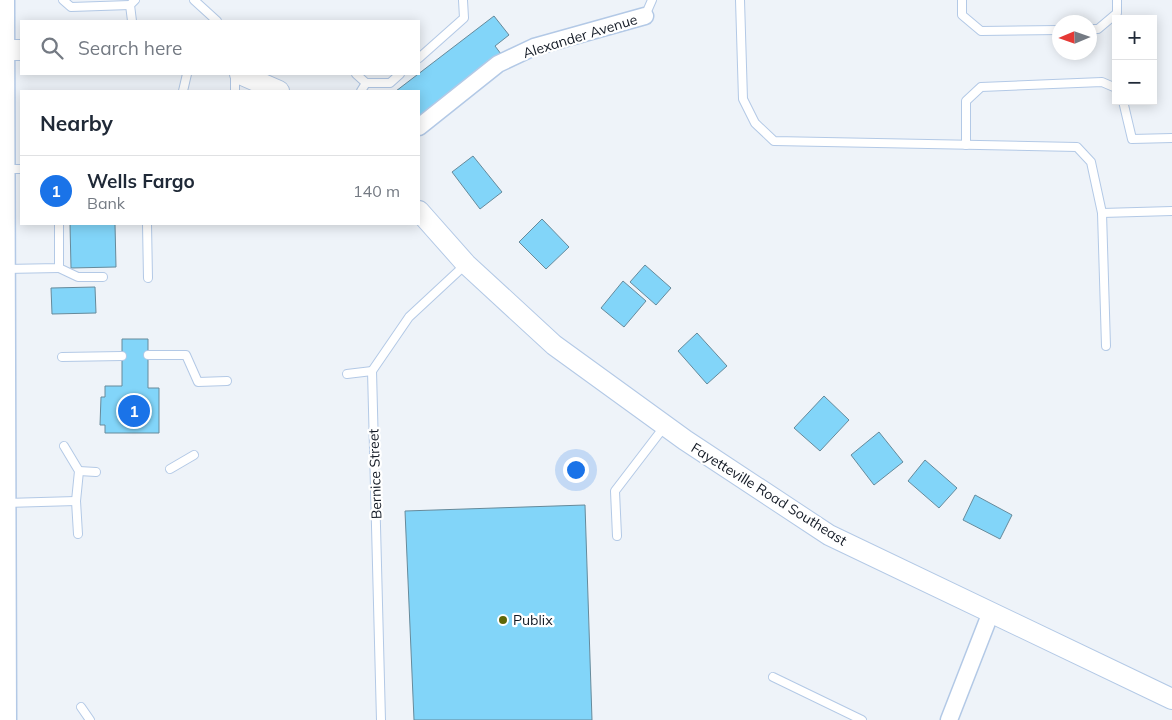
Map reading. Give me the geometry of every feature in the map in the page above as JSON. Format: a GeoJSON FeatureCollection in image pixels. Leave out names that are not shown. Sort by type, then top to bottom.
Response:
{"type":"FeatureCollection","features":[{"type":"Feature","properties":{"kind":"main road"},"geometry":{"type":"LineString","coordinates":[[3,0],[13,50],[13,169],[5,270],[5,720]]}},
{"type":"Feature","properties":{"kind":"street","name":"Alexander Avenue"},"geometry":{"type":"LineString","coordinates":[[420,126],[498,64],[534,47],[645,16]]}},
{"type":"Feature","properties":{"kind":"street"},"geometry":{"type":"LineString","coordinates":[[242,75],[277,90]]}},
{"type":"Feature","properties":{"kind":"street","name":"Fayetteville Road Southeast"},"geometry":{"type":"LineString","coordinates":[[420,212],[466,264],[554,346],[665,426],[830,535],[1172,699]]}},
{"type":"Feature","properties":{"kind":"street"},"geometry":{"type":"LineString","coordinates":[[949,720],[991,612]]}},
{"type":"Feature","properties":{"kind":"lane"},"geometry":{"type":"LineString","coordinates":[[63,0],[71,7],[133,3],[132,20]]}},
{"type":"Feature","properties":{"kind":"lane"},"geometry":{"type":"LineString","coordinates":[[194,0],[216,20]]}},
{"type":"Feature","properties":{"kind":"lane"},"geometry":{"type":"LineString","coordinates":[[420,57],[464,18],[463,0]]}},
{"type":"Feature","properties":{"kind":"lane"},"geometry":{"type":"LineString","coordinates":[[645,16],[652,0]]}},
{"type":"Feature","properties":{"kind":"lane"},"geometry":{"type":"LineString","coordinates":[[740,0],[743,99],[755,123],[774,141],[1078,148],[1092,162],[1102,213],[1106,346]]}},
{"type":"Feature","properties":{"kind":"lane"},"geometry":{"type":"LineString","coordinates":[[962,0],[962,15],[980,31],[1052,30]]}},
{"type":"Feature","properties":{"kind":"lane"},"geometry":{"type":"LineString","coordinates":[[1097,29],[1118,13],[1117,0]]}},
{"type":"Feature","properties":{"kind":"lane"},"geometry":{"type":"LineString","coordinates":[[183,90],[187,75]]}},
{"type":"Feature","properties":{"kind":"lane"},"geometry":{"type":"LineString","coordinates":[[235,75],[235,90]]}},
{"type":"Feature","properties":{"kind":"lane"},"geometry":{"type":"LineString","coordinates":[[357,75],[366,83],[390,83],[399,75]]}},
{"type":"Feature","properties":{"kind":"lane"},"geometry":{"type":"LineString","coordinates":[[966,145],[966,101],[982,86],[1102,82],[1112,86]]}},
{"type":"Feature","properties":{"kind":"lane"},"geometry":{"type":"LineString","coordinates":[[361,90],[366,83]]}},
{"type":"Feature","properties":{"kind":"lane"},"geometry":{"type":"LineString","coordinates":[[1125,105],[1132,139],[1172,138]]}},
{"type":"Feature","properties":{"kind":"lane"},"geometry":{"type":"LineString","coordinates":[[1102,213],[1172,211]]}},
{"type":"Feature","properties":{"kind":"lane"},"geometry":{"type":"LineString","coordinates":[[59,225],[59,268]]}},
{"type":"Feature","properties":{"kind":"lane"},"geometry":{"type":"LineString","coordinates":[[147,225],[148,278]]}},
{"type":"Feature","properties":{"kind":"lane"},"geometry":{"type":"LineString","coordinates":[[347,374],[372,371],[409,317],[466,264]]}},
{"type":"Feature","properties":{"kind":"lane"},"geometry":{"type":"LineString","coordinates":[[5,270],[59,268],[78,277],[103,277]]}},
{"type":"Feature","properties":{"kind":"lane"},"geometry":{"type":"LineString","coordinates":[[148,355],[186,355],[198,382],[227,381]]}},
{"type":"Feature","properties":{"kind":"lane"},"geometry":{"type":"LineString","coordinates":[[62,357],[122,356]]}},
{"type":"Feature","properties":{"kind":"lane","name":"Bernice Street"},"geometry":{"type":"LineString","coordinates":[[372,371],[381,720]]}},
{"type":"Feature","properties":{"kind":"lane"},"geometry":{"type":"LineString","coordinates":[[617,536],[615,491],[665,426]]}},
{"type":"Feature","properties":{"kind":"lane"},"geometry":{"type":"LineString","coordinates":[[64,446],[79,472],[76,501],[78,534]]}},
{"type":"Feature","properties":{"kind":"lane"},"geometry":{"type":"LineString","coordinates":[[170,469],[194,455]]}},
{"type":"Feature","properties":{"kind":"lane"},"geometry":{"type":"LineString","coordinates":[[79,472],[96,472]]}},
{"type":"Feature","properties":{"kind":"lane"},"geometry":{"type":"LineString","coordinates":[[5,503],[76,501]]}},
{"type":"Feature","properties":{"kind":"lane"},"geometry":{"type":"LineString","coordinates":[[773,677],[862,720]]}},
{"type":"Feature","properties":{"kind":"lane"},"geometry":{"type":"LineString","coordinates":[[80,707],[90,720]]}},
{"type":"Feature","properties":{"kind":"building"},"geometry":{"type":"Polygon","coordinates":[[[494,16],[509,35],[495,46],[501,54],[420,116],[420,90],[397,90],[417,75],[420,75],[420,73],[494,16]]]}},
{"type":"Feature","properties":{"kind":"building"},"geometry":{"type":"Polygon","coordinates":[[[473,156],[502,192],[480,209],[452,172],[473,156]]]}},
{"type":"Feature","properties":{"kind":"building"},"geometry":{"type":"Polygon","coordinates":[[[542,219],[569,247],[546,269],[519,242],[542,219]]]}},
{"type":"Feature","properties":{"kind":"building"},"geometry":{"type":"Polygon","coordinates":[[[70,225],[115,225],[116,267],[71,268],[70,225]]]}},
{"type":"Feature","properties":{"kind":"building"},"geometry":{"type":"Polygon","coordinates":[[[645,265],[671,288],[656,305],[630,282],[645,265]]]}},
{"type":"Feature","properties":{"kind":"building"},"geometry":{"type":"Polygon","coordinates":[[[623,281],[646,301],[624,327],[601,308],[623,281]]]}},
{"type":"Feature","properties":{"kind":"building"},"geometry":{"type":"Polygon","coordinates":[[[95,287],[96,313],[52,314],[51,288],[95,287]]]}},
{"type":"Feature","properties":{"kind":"building"},"geometry":{"type":"Polygon","coordinates":[[[697,333],[727,366],[707,384],[678,351],[697,333]]]}},
{"type":"Feature","properties":{"kind":"building"},"geometry":{"type":"Polygon","coordinates":[[[122,339],[148,339],[148,388],[159,388],[159,433],[105,433],[105,425],[100,425],[101,397],[105,397],[105,386],[122,386],[122,339]]]}},
{"type":"Feature","properties":{"kind":"building"},"geometry":{"type":"Polygon","coordinates":[[[824,396],[849,420],[820,451],[794,428],[824,396]]]}},
{"type":"Feature","properties":{"kind":"building"},"geometry":{"type":"Polygon","coordinates":[[[879,432],[903,462],[874,485],[851,455],[879,432]]]}},
{"type":"Feature","properties":{"kind":"building"},"geometry":{"type":"Polygon","coordinates":[[[925,460],[957,488],[939,508],[908,481],[925,460]]]}},
{"type":"Feature","properties":{"kind":"building"},"geometry":{"type":"Polygon","coordinates":[[[975,495],[1012,515],[1000,539],[963,520],[975,495]]]}},
{"type":"Feature","properties":{"kind":"building"},"geometry":{"type":"Polygon","coordinates":[[[585,505],[592,720],[414,720],[405,511],[585,505]]]}},
{"type":"Feature","properties":{"kind":"place","name":"Wells Fargo"},"geometry":{"type":"Point","coordinates":[134,411]}},
{"type":"Feature","properties":{"kind":"place","name":"Publix"},"geometry":{"type":"Point","coordinates":[503,620]}}]}
